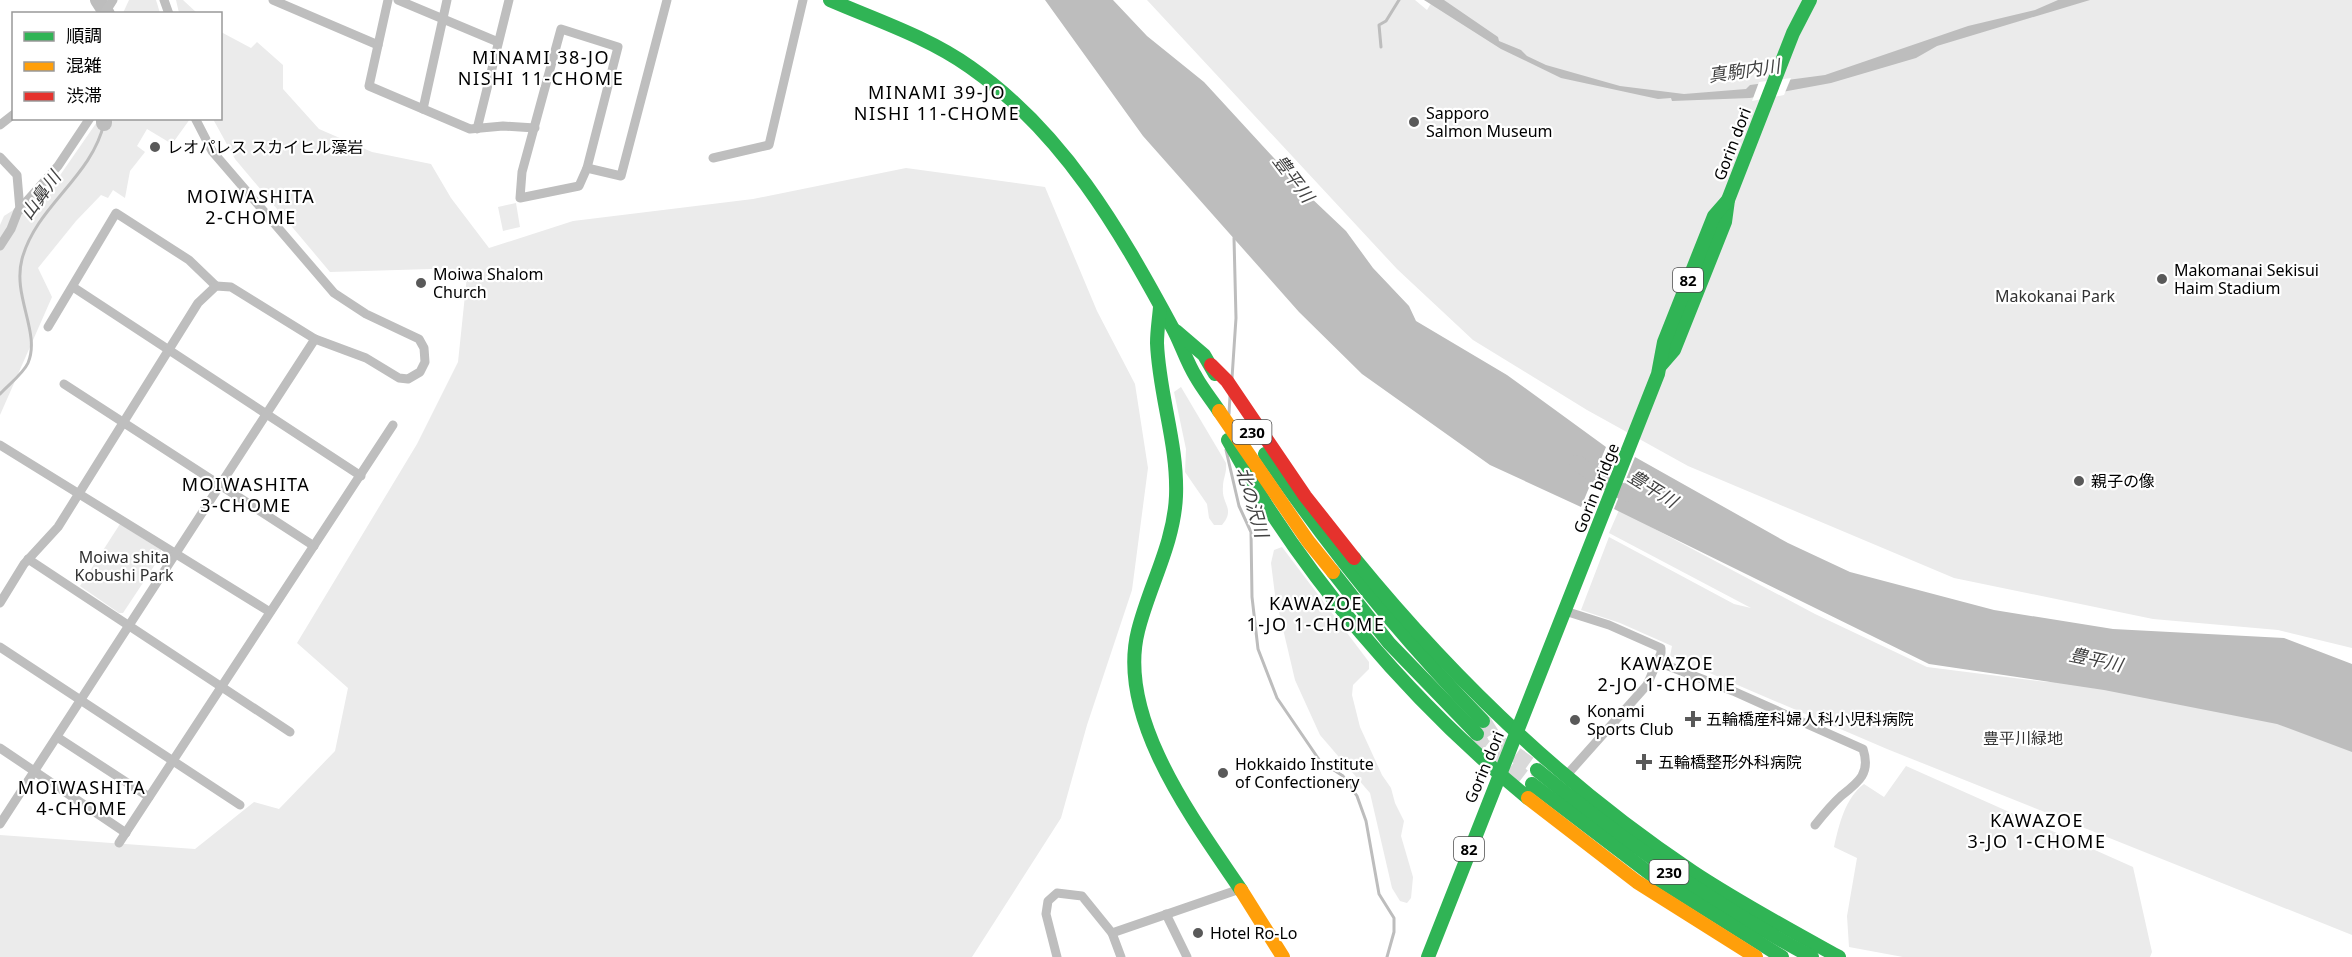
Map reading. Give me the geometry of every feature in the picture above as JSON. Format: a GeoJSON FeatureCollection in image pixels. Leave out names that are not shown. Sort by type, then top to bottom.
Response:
{"type":"FeatureCollection","features":[{"type":"Feature","properties":{"kind":"main road","name":"230"},"geometry":{"type":"LineString","coordinates":[[830,0],[948,53],[982,75],[1025,111],[1077,170],[1173,329],[1244,470],[1287,534],[1372,643],[1435,710],[1500,771]]}},
{"type":"Feature","properties":{"kind":"main road","name":"Gorin dori"},"geometry":{"type":"LineString","coordinates":[[1651,394],[1661,365],[1674,350],[1725,222],[1728,200],[1787,49],[1810,0]]}},
{"type":"Feature","properties":{"kind":"main road"},"geometry":{"type":"LineString","coordinates":[[1160,307],[1157,342],[1175,468],[1176,500],[1171,536],[1136,640],[1135,681],[1140,705],[1168,775],[1283,957]]}},
{"type":"Feature","properties":{"kind":"main road","name":"230"},"geometry":{"type":"LineString","coordinates":[[1173,329],[1204,355],[1286,486],[1317,531],[1383,615],[1483,721]]}},
{"type":"Feature","properties":{"kind":"main road"},"geometry":{"type":"LineString","coordinates":[[1215,372],[1227,381],[1331,531],[1393,607],[1445,663],[1516,733],[1565,777],[1653,847],[1713,886],[1839,957]]}},
{"type":"Feature","properties":{"kind":"main road","name":"Gorin bridge"},"geometry":{"type":"LineString","coordinates":[[1572,594],[1651,394]]}},
{"type":"Feature","properties":{"kind":"main road","name":"230"},"geometry":{"type":"LineString","coordinates":[[1215,410],[1286,511],[1367,616],[1477,735]]}},
{"type":"Feature","properties":{"kind":"main road","name":"Gorin dori"},"geometry":{"type":"LineString","coordinates":[[1428,956],[1572,594]]}},
{"type":"Feature","properties":{"kind":"main road","name":"230"},"geometry":{"type":"LineString","coordinates":[[1538,770],[1607,827],[1667,871],[1729,910],[1812,957]]}},
{"type":"Feature","properties":{"kind":"main road"},"geometry":{"type":"LineString","coordinates":[[1500,771],[1584,843],[1654,895],[1756,957]]}},
{"type":"Feature","properties":{"kind":"main road","name":"230"},"geometry":{"type":"LineString","coordinates":[[1532,784],[1612,848],[1663,884],[1714,918],[1782,957]]}},
{"type":"Feature","properties":{"kind":"street"},"geometry":{"type":"LineString","coordinates":[[273,0],[378,45]]}},
{"type":"Feature","properties":{"kind":"street"},"geometry":{"type":"LineString","coordinates":[[388,0],[369,86],[470,129],[503,126],[535,128]]}},
{"type":"Feature","properties":{"kind":"street"},"geometry":{"type":"LineString","coordinates":[[398,0],[498,42]]}},
{"type":"Feature","properties":{"kind":"street"},"geometry":{"type":"LineString","coordinates":[[423,108],[447,0]]}},
{"type":"Feature","properties":{"kind":"street"},"geometry":{"type":"LineString","coordinates":[[477,129],[509,0]]}},
{"type":"Feature","properties":{"kind":"street"},"geometry":{"type":"LineString","coordinates":[[587,168],[621,176],[667,0]]}},
{"type":"Feature","properties":{"kind":"street"},"geometry":{"type":"LineString","coordinates":[[713,158],[769,145],[803,0]]}},
{"type":"Feature","properties":{"kind":"street"},"geometry":{"type":"LineString","coordinates":[[561,29],[618,47],[587,168],[579,186],[520,198],[522,172],[535,128],[561,29]]}},
{"type":"Feature","properties":{"kind":"street"},"geometry":{"type":"LineString","coordinates":[[0,246],[20,210],[58,166],[89,120]]}},
{"type":"Feature","properties":{"kind":"street"},"geometry":{"type":"LineString","coordinates":[[48,327],[116,213],[189,260],[216,286],[231,287],[315,339],[366,358],[399,378],[408,379],[420,372],[425,362],[424,348],[419,339],[366,314],[334,293],[212,151],[196,120]]}},
{"type":"Feature","properties":{"kind":"street"},"geometry":{"type":"LineString","coordinates":[[0,157],[17,175],[20,210]]}},
{"type":"Feature","properties":{"kind":"street"},"geometry":{"type":"LineString","coordinates":[[0,603],[28,559],[58,527],[198,303],[216,286]]}},
{"type":"Feature","properties":{"kind":"street"},"geometry":{"type":"LineString","coordinates":[[73,287],[361,476]]}},
{"type":"Feature","properties":{"kind":"street"},"geometry":{"type":"LineString","coordinates":[[0,824],[130,626],[219,482],[267,414],[315,339]]}},
{"type":"Feature","properties":{"kind":"street"},"geometry":{"type":"LineString","coordinates":[[64,384],[219,482],[314,546]]}},
{"type":"Feature","properties":{"kind":"street"},"geometry":{"type":"LineString","coordinates":[[119,843],[393,425]]}},
{"type":"Feature","properties":{"kind":"street"},"geometry":{"type":"LineString","coordinates":[[0,445],[270,612]]}},
{"type":"Feature","properties":{"kind":"street"},"geometry":{"type":"LineString","coordinates":[[28,559],[290,732]]}},
{"type":"Feature","properties":{"kind":"street"},"geometry":{"type":"LineString","coordinates":[[1565,611],[1609,625],[1661,648],[1658,662],[1647,684],[1565,777]]}},
{"type":"Feature","properties":{"kind":"street"},"geometry":{"type":"LineString","coordinates":[[0,647],[240,805]]}},
{"type":"Feature","properties":{"kind":"street"},"geometry":{"type":"LineString","coordinates":[[1658,662],[1733,691],[1863,749],[1867,766],[1864,777],[1815,825]]}},
{"type":"Feature","properties":{"kind":"street"},"geometry":{"type":"LineString","coordinates":[[57,737],[149,797]]}},
{"type":"Feature","properties":{"kind":"street"},"geometry":{"type":"LineString","coordinates":[[0,748],[126,833]]}},
{"type":"Feature","properties":{"kind":"street"},"geometry":{"type":"LineString","coordinates":[[1112,933],[1240,890]]}},
{"type":"Feature","properties":{"kind":"street"},"geometry":{"type":"LineString","coordinates":[[1057,957],[1046,914],[1048,901],[1057,893],[1082,896],[1112,933],[1121,957]]}},
{"type":"Feature","properties":{"kind":"street"},"geometry":{"type":"LineString","coordinates":[[1166,914],[1187,957]]}},
{"type":"Feature","properties":{"kind":"green space"},"geometry":{"type":"Polygon","coordinates":[[[129,0],[156,0],[160,12],[123,12],[129,0]]]}},
{"type":"Feature","properties":{"kind":"green space"},"geometry":{"type":"Polygon","coordinates":[[[176,0],[183,0],[196,12],[179,12],[176,0]]]}},
{"type":"Feature","properties":{"kind":"green space","name":"Makokanai Park"},"geometry":{"type":"Polygon","coordinates":[[[1147,0],[1415,0],[1427,10],[1433,0],[2352,0],[2352,648],[2278,630],[2153,619],[1954,578],[1688,466],[1587,410],[1473,340],[1397,269],[1147,0]]]}},
{"type":"Feature","properties":{"kind":"green space"},"geometry":{"type":"Polygon","coordinates":[[[222,33],[251,48],[257,42],[283,65],[283,89],[319,129],[372,152],[431,164],[451,198],[489,248],[573,221],[753,199],[906,168],[1045,187],[1097,311],[1135,384],[1148,468],[1132,590],[1087,725],[1061,818],[972,957],[0,957],[0,835],[195,849],[254,802],[279,809],[335,751],[348,688],[297,643],[417,444],[458,362],[467,276],[431,269],[330,272],[235,159],[214,120],[222,120],[222,33]]]}},
{"type":"Feature","properties":{"kind":"green space"},"geometry":{"type":"Polygon","coordinates":[[[98,120],[189,120],[172,144],[147,129],[137,146],[145,152],[130,171],[125,198],[113,190],[108,198],[101,195],[76,221],[38,268],[52,297],[0,415],[0,225],[4,216],[54,184],[98,120]]]}},
{"type":"Feature","properties":{"kind":"green space"},"geometry":{"type":"Polygon","coordinates":[[[516,203],[520,227],[503,231],[498,207],[516,203]]]}},
{"type":"Feature","properties":{"kind":"green space"},"geometry":{"type":"Polygon","coordinates":[[[1181,387],[1226,463],[1223,493],[1228,514],[1222,525],[1214,525],[1209,518],[1207,504],[1185,472],[1186,449],[1174,392],[1181,387]]]}},
{"type":"Feature","properties":{"kind":"green space","name":"豊平川緑地"},"geometry":{"type":"Polygon","coordinates":[[[1619,510],[1815,614],[1927,667],[2047,682],[2151,678],[2352,709],[2352,935],[1887,749],[1670,656],[1672,646],[1620,623],[1581,610],[1609,537],[1734,604],[1751,608],[1609,533],[1619,510]]]}},
{"type":"Feature","properties":{"kind":"green space","name":"Moiwa shita Kobushi Park"},"geometry":{"type":"Polygon","coordinates":[[[120,524],[161,550],[160,557],[123,613],[119,613],[80,586],[120,524]]]}},
{"type":"Feature","properties":{"kind":"green space"},"geometry":{"type":"Polygon","coordinates":[[[1282,547],[1369,662],[1369,669],[1353,685],[1352,695],[1360,727],[1382,775],[1391,788],[1404,821],[1401,836],[1413,877],[1411,898],[1407,903],[1400,901],[1392,888],[1370,793],[1320,735],[1295,680],[1275,595],[1271,563],[1274,550],[1282,547]]]}},
{"type":"Feature","properties":{"kind":"green space"},"geometry":{"type":"Polygon","coordinates":[[[1906,766],[2133,867],[2152,952],[2150,957],[1903,957],[1849,947],[1847,916],[1857,858],[1834,847],[1841,821],[1847,804],[1864,784],[1884,797],[1906,766]]]}},
{"type":"Feature","properties":{"kind":"water"},"geometry":{"type":"Polygon","coordinates":[[[1045,0],[1113,0],[1147,36],[1204,82],[1308,195],[1346,231],[1373,268],[1409,306],[1416,321],[1507,375],[1606,447],[1581,507],[1490,465],[1362,374],[1299,312],[1143,136],[1045,0]]]}},
{"type":"Feature","properties":{"kind":"water"},"geometry":{"type":"Polygon","coordinates":[[[1424,0],[1444,0],[1498,37],[1499,41],[1521,50],[1527,56],[1546,65],[1620,86],[1684,94],[1746,89],[1750,85],[1825,75],[1968,26],[2035,10],[2058,0],[2090,0],[1937,46],[1916,58],[1831,83],[1750,98],[1672,101],[1671,98],[1658,99],[1561,78],[1501,49],[1424,0]]]}},
{"type":"Feature","properties":{"kind":"water"},"geometry":{"type":"Polygon","coordinates":[[[1635,457],[1788,543],[1850,572],[1994,610],[2113,629],[2284,638],[2352,664],[2352,752],[2277,724],[2104,690],[1929,664],[1614,509],[1635,457]]]}},
{"type":"Feature","properties":{"kind":"pier"},"geometry":{"type":"Polygon","coordinates":[[[1791,78],[1784,95],[1752,101],[1759,82],[1791,78]]]}},
{"type":"Feature","properties":{"kind":"waterway","name":"山鼻川"},"geometry":{"type":"LineString","coordinates":[[98,0],[106,12]]}},
{"type":"Feature","properties":{"kind":"waterway"},"geometry":{"type":"LineString","coordinates":[[1381,47],[1379,25],[1386,21],[1399,0]]}},
{"type":"Feature","properties":{"kind":"waterway","name":"山鼻川"},"geometry":{"type":"LineString","coordinates":[[0,394],[26,367],[31,351],[20,273],[29,240],[39,223],[88,160],[98,142],[104,123]]}},
{"type":"Feature","properties":{"kind":"waterway","name":"北の沢川"},"geometry":{"type":"LineString","coordinates":[[1232,378],[1236,318],[1234,238]]}},
{"type":"Feature","properties":{"kind":"waterway","name":"北の沢川"},"geometry":{"type":"LineString","coordinates":[[1229,414],[1230,396]]}},
{"type":"Feature","properties":{"kind":"waterway","name":"北の沢川"},"geometry":{"type":"LineString","coordinates":[[1226,450],[1239,506],[1251,532],[1252,597],[1258,649],[1277,698],[1320,761],[1343,776],[1357,796],[1366,821],[1379,894],[1394,918],[1394,932],[1387,957]]}},
{"type":"Feature","properties":{"kind":"waterway","name":"豊平川"},"geometry":{"type":"LineString","coordinates":[[1577,463],[1626,494]]}},
{"type":"Feature","properties":{"kind":"tunnel"},"geometry":{"type":"LineString","coordinates":[[1483,721],[1495,740],[1537,770]]}},
{"type":"Feature","properties":{"kind":"tunnel"},"geometry":{"type":"LineString","coordinates":[[1477,734],[1482,745],[1532,784]]}},
{"type":"Feature","properties":{"kind":"traffic: fast"},"geometry":{"type":"LineString","coordinates":[[830,0],[902,30],[954,56],[1003,93],[1033,121],[1061,152],[1109,219],[1172,327],[1192,371],[1219,411]]}},
{"type":"Feature","properties":{"kind":"traffic: fast"},"geometry":{"type":"LineString","coordinates":[[1661,365],[1674,350],[1725,222],[1728,200],[1793,33],[1810,0]]}},
{"type":"Feature","properties":{"kind":"traffic: fast"},"geometry":{"type":"LineString","coordinates":[[1428,957],[1658,374],[1664,342],[1714,216],[1728,200]]}},
{"type":"Feature","properties":{"kind":"traffic: fast"},"geometry":{"type":"LineString","coordinates":[[1160,307],[1157,338],[1158,362],[1174,457],[1176,496],[1171,531],[1138,631],[1134,664],[1138,699],[1164,768],[1202,833],[1241,890]]}},
{"type":"Feature","properties":{"kind":"traffic: fast"},"geometry":{"type":"LineString","coordinates":[[1176,331],[1204,355],[1215,374]]}},
{"type":"Feature","properties":{"kind":"traffic: fast"},"geometry":{"type":"LineString","coordinates":[[1228,440],[1289,539],[1361,633],[1442,720],[1484,761],[1528,798]]}},
{"type":"Feature","properties":{"kind":"traffic: fast"},"geometry":{"type":"LineString","coordinates":[[1265,454],[1341,559],[1424,658],[1483,721]]}},
{"type":"Feature","properties":{"kind":"traffic: fast"},"geometry":{"type":"LineString","coordinates":[[1354,558],[1430,646],[1470,687],[1512,728],[1599,804],[1693,872],[1839,957]]}},
{"type":"Feature","properties":{"kind":"traffic: fast"},"geometry":{"type":"LineString","coordinates":[[1333,572],[1389,643],[1477,734]]}},
{"type":"Feature","properties":{"kind":"traffic: fast"},"geometry":{"type":"LineString","coordinates":[[1537,770],[1602,822],[1670,870],[1739,915],[1812,957]]}},
{"type":"Feature","properties":{"kind":"traffic: fast"},"geometry":{"type":"LineString","coordinates":[[1532,784],[1653,876],[1782,957]]}},
{"type":"Feature","properties":{"kind":"traffic: slow"},"geometry":{"type":"LineString","coordinates":[[1219,411],[1308,541],[1333,572]]}},
{"type":"Feature","properties":{"kind":"traffic: slow"},"geometry":{"type":"LineString","coordinates":[[1528,798],[1637,882],[1756,957]]}},
{"type":"Feature","properties":{"kind":"traffic: slow"},"geometry":{"type":"LineString","coordinates":[[1241,890],[1283,957]]}},
{"type":"Feature","properties":{"kind":"traffic: jam"},"geometry":{"type":"LineString","coordinates":[[1211,365],[1227,381],[1305,496],[1354,558]]}},
{"type":"Feature","properties":{"kind":"place","name":"Sapporo Salmon Museum"},"geometry":{"type":"Point","coordinates":[1414,122]}},
{"type":"Feature","properties":{"kind":"place","name":"レオパレス スカイヒル藻岩"},"geometry":{"type":"Point","coordinates":[155,147]}},
{"type":"Feature","properties":{"kind":"place","name":"Makomanai Sekisui Haim Stadium"},"geometry":{"type":"Point","coordinates":[2162,279]}},
{"type":"Feature","properties":{"kind":"place","name":"Moiwa Shalom Church"},"geometry":{"type":"Point","coordinates":[421,283]}},
{"type":"Feature","properties":{"kind":"place","name":"親子の像"},"geometry":{"type":"Point","coordinates":[2079,481]}},
{"type":"Feature","properties":{"kind":"place","name":"五輪橋産科婦人科小児科病院"},"geometry":{"type":"Point","coordinates":[1693,719]}},
{"type":"Feature","properties":{"kind":"place","name":"Konami Sports Club"},"geometry":{"type":"Point","coordinates":[1575,720]}},
{"type":"Feature","properties":{"kind":"place","name":"五輪橋整形外科病院"},"geometry":{"type":"Point","coordinates":[1644,762]}},
{"type":"Feature","properties":{"kind":"place","name":"Hokkaido Institute of Confectionery"},"geometry":{"type":"Point","coordinates":[1223,773]}},
{"type":"Feature","properties":{"kind":"place","name":"Hotel Ro-Lo"},"geometry":{"type":"Point","coordinates":[1198,933]}},
{"type":"Feature","properties":{"kind":"district","name":"MINAMI 38-JO NISHI 11-CHOME"},"geometry":{"type":"Point","coordinates":[541,67]}},
{"type":"Feature","properties":{"kind":"district","name":"MINAMI 39-JO NISHI 11-CHOME"},"geometry":{"type":"Point","coordinates":[937,102]}},
{"type":"Feature","properties":{"kind":"district","name":"MOIWASHITA 2-CHOME"},"geometry":{"type":"Point","coordinates":[251,206]}},
{"type":"Feature","properties":{"kind":"district","name":"MOIWASHITA 3-CHOME"},"geometry":{"type":"Point","coordinates":[246,494]}},
{"type":"Feature","properties":{"kind":"district","name":"KAWAZOE 1-JO 1-CHOME"},"geometry":{"type":"Point","coordinates":[1316,613]}},
{"type":"Feature","properties":{"kind":"district","name":"KAWAZOE 2-JO 1-CHOME"},"geometry":{"type":"Point","coordinates":[1667,673]}},
{"type":"Feature","properties":{"kind":"district","name":"MOIWASHITA 4-CHOME"},"geometry":{"type":"Point","coordinates":[82,797]}},
{"type":"Feature","properties":{"kind":"district","name":"KAWAZOE 3-JO 1-CHOME"},"geometry":{"type":"Point","coordinates":[2037,830]}},
{"type":"Feature","properties":{"kind":"water label","name":"真駒内川"},"geometry":{"type":"Point","coordinates":[1744,70]}}]}
